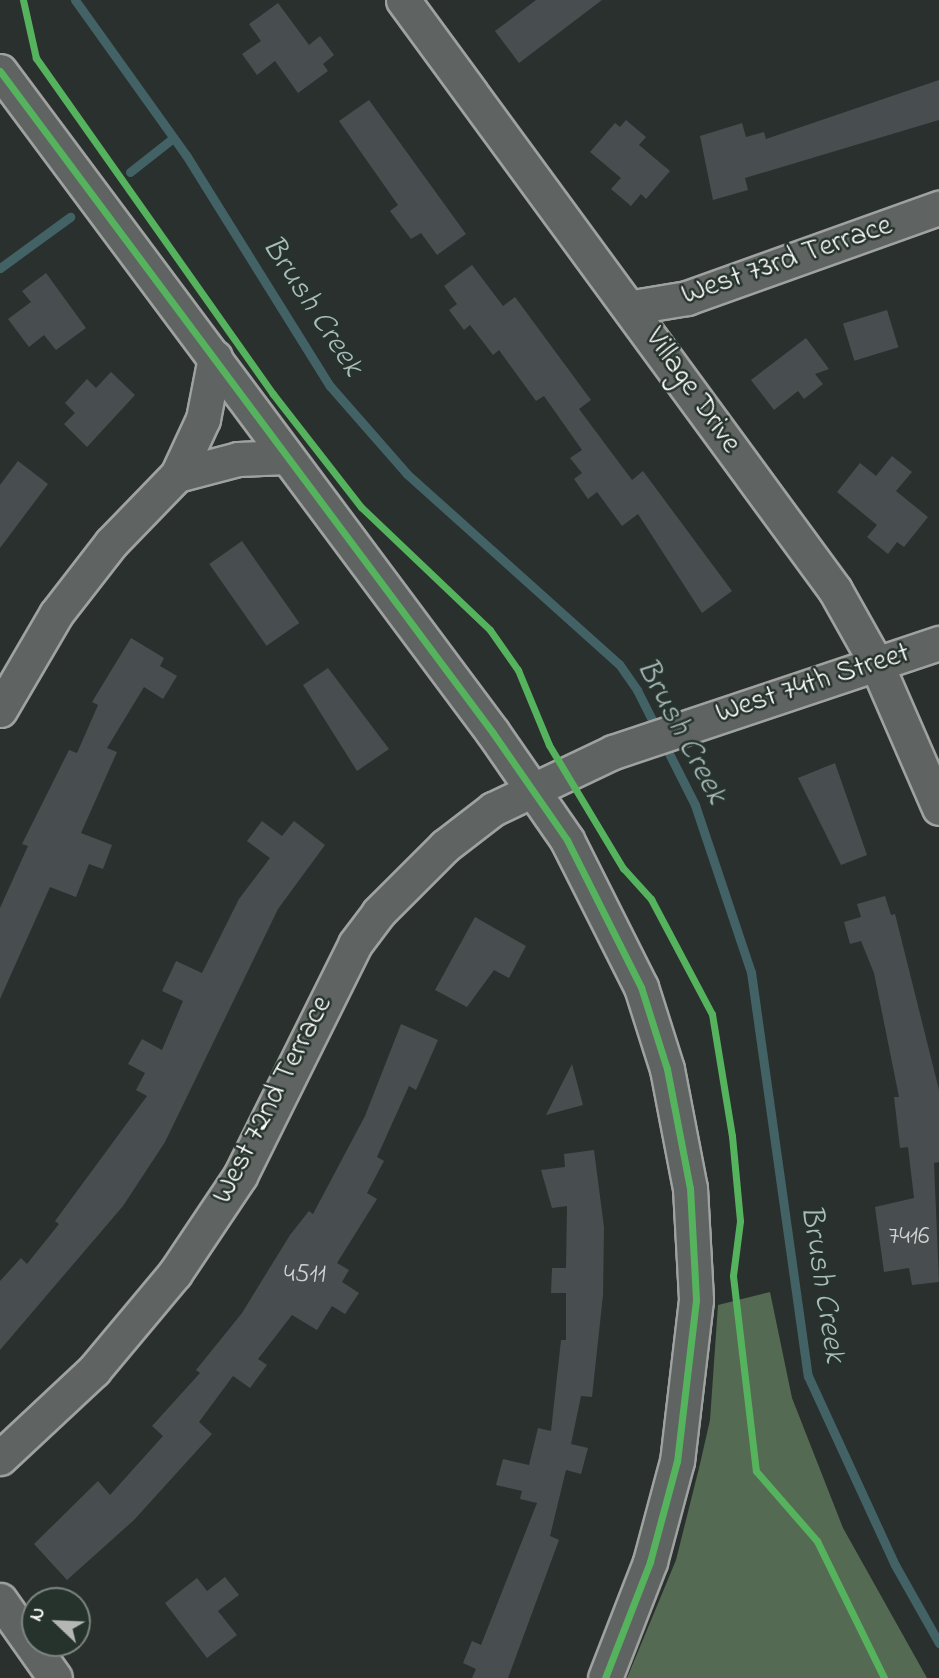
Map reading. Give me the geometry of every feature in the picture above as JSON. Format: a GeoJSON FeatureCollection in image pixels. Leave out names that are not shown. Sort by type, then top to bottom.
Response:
{"type":"FeatureCollection","features":[{"type":"Feature","properties":{"kind":"street","name":"Village Drive"},"geometry":{"type":"LineString","coordinates":[[403,0],[633,307],[835,590],[876,663],[939,808]]}},
{"type":"Feature","properties":{"kind":"street"},"geometry":{"type":"LineString","coordinates":[[0,71],[215,357],[568,840],[641,987],[667,1069],[690,1188],[696,1300],[688,1404],[650,1562],[605,1678]]}},
{"type":"Feature","properties":{"kind":"street","name":"West 73rd Terrace"},"geometry":{"type":"LineString","coordinates":[[633,307],[687,298],[939,208]]}},
{"type":"Feature","properties":{"kind":"street"},"geometry":{"type":"LineString","coordinates":[[0,710],[55,614],[111,543],[177,475],[203,419],[215,357]]}},
{"type":"Feature","properties":{"kind":"street"},"geometry":{"type":"LineString","coordinates":[[177,475],[238,459],[287,457]]}},
{"type":"Feature","properties":{"kind":"street","name":"West 74th Street"},"geometry":{"type":"LineString","coordinates":[[531,790],[710,716],[939,643]]}},
{"type":"Feature","properties":{"kind":"street","name":"West 72nd Terrace"},"geometry":{"type":"LineString","coordinates":[[0,1458],[94,1370],[175,1273],[240,1175],[331,988],[378,913],[445,846],[493,810],[531,790]]}},
{"type":"Feature","properties":{"kind":"street"},"geometry":{"type":"LineString","coordinates":[[0,1600],[55,1678]]}},
{"type":"Feature","properties":{"kind":"green space"},"geometry":{"type":"Polygon","coordinates":[[[770,1292],[792,1398],[843,1528],[927,1678],[627,1678],[676,1560],[700,1464],[710,1420],[718,1305],[770,1292]]]}},
{"type":"Feature","properties":{"kind":"building"},"geometry":{"type":"Polygon","coordinates":[[[536,0],[602,0],[519,63],[495,31],[536,0]]]}},
{"type":"Feature","properties":{"kind":"building"},"geometry":{"type":"Polygon","coordinates":[[[278,3],[309,45],[320,36],[334,55],[323,64],[328,71],[298,93],[275,61],[257,75],[242,54],[261,41],[249,24],[278,3]]]}},
{"type":"Feature","properties":{"kind":"building"},"geometry":{"type":"Polygon","coordinates":[[[939,80],[939,120],[745,178],[748,190],[713,200],[700,136],[742,123],[746,137],[764,132],[766,139],[939,80]]]}},
{"type":"Feature","properties":{"kind":"building"},"geometry":{"type":"Polygon","coordinates":[[[369,100],[466,234],[437,255],[421,233],[411,239],[390,211],[398,205],[339,121],[369,100]]]}},
{"type":"Feature","properties":{"kind":"building"},"geometry":{"type":"Polygon","coordinates":[[[626,120],[646,137],[639,145],[670,171],[646,199],[641,194],[631,206],[611,189],[621,178],[590,152],[615,123],[620,127],[626,120]]]}},
{"type":"Feature","properties":{"kind":"building"},"geometry":{"type":"Polygon","coordinates":[[[472,265],[503,306],[515,297],[591,400],[579,409],[632,480],[643,471],[732,591],[702,613],[638,514],[622,526],[597,492],[588,499],[574,479],[582,473],[570,458],[582,450],[544,396],[536,401],[499,350],[493,355],[470,325],[464,330],[449,310],[457,304],[444,286],[472,265]]]}},
{"type":"Feature","properties":{"kind":"building"},"geometry":{"type":"Polygon","coordinates":[[[46,273],[86,328],[56,350],[44,335],[29,347],[8,319],[31,302],[22,291],[46,273]]]}},
{"type":"Feature","properties":{"kind":"building"},"geometry":{"type":"Polygon","coordinates":[[[887,310],[898,347],[854,361],[843,323],[887,310]]]}},
{"type":"Feature","properties":{"kind":"building"},"geometry":{"type":"Polygon","coordinates":[[[806,338],[829,369],[815,374],[823,384],[804,399],[798,391],[774,410],[751,380],[806,338]]]}},
{"type":"Feature","properties":{"kind":"building"},"geometry":{"type":"Polygon","coordinates":[[[111,372],[135,395],[87,447],[64,424],[75,413],[65,403],[87,379],[96,388],[111,372]]]}},
{"type":"Feature","properties":{"kind":"building"},"geometry":{"type":"Polygon","coordinates":[[[892,456],[912,472],[896,491],[928,517],[904,547],[897,542],[888,554],[867,537],[877,525],[837,492],[860,463],[876,476],[892,456]]]}},
{"type":"Feature","properties":{"kind":"building"},"geometry":{"type":"Polygon","coordinates":[[[18,461],[48,484],[0,548],[0,485],[18,461]]]}},
{"type":"Feature","properties":{"kind":"building"},"geometry":{"type":"Polygon","coordinates":[[[242,541],[299,623],[267,646],[209,564],[242,541]]]}},
{"type":"Feature","properties":{"kind":"building"},"geometry":{"type":"Polygon","coordinates":[[[131,638],[164,658],[160,666],[177,676],[163,699],[144,687],[107,748],[117,752],[81,833],[112,845],[103,869],[89,864],[76,897],[50,887],[0,999],[0,908],[28,846],[22,844],[69,750],[77,753],[98,705],[92,702],[131,638]]]}},
{"type":"Feature","properties":{"kind":"building"},"geometry":{"type":"Polygon","coordinates":[[[328,668],[389,749],[357,771],[303,685],[328,668]]]}},
{"type":"Feature","properties":{"kind":"building"},"geometry":{"type":"Polygon","coordinates":[[[835,763],[867,855],[841,865],[798,778],[835,763]]]}},
{"type":"Feature","properties":{"kind":"building"},"geometry":{"type":"Polygon","coordinates":[[[262,821],[282,836],[294,821],[325,845],[278,909],[165,1142],[123,1206],[0,1350],[0,1281],[21,1258],[27,1264],[59,1224],[55,1221],[147,1096],[136,1090],[145,1073],[128,1064],[142,1039],[162,1050],[183,1001],[162,991],[176,961],[202,973],[239,899],[270,858],[247,841],[262,821]]]}},
{"type":"Feature","properties":{"kind":"building"},"geometry":{"type":"Polygon","coordinates":[[[885,896],[891,915],[895,914],[939,1090],[939,1162],[934,1163],[939,1282],[912,1285],[909,1268],[884,1272],[875,1207],[914,1198],[908,1147],[900,1148],[894,1097],[899,1097],[874,973],[861,941],[850,944],[844,922],[861,917],[857,904],[885,896]]]}},
{"type":"Feature","properties":{"kind":"building"},"geometry":{"type":"Polygon","coordinates":[[[475,917],[526,946],[509,978],[494,970],[467,1007],[435,990],[475,917]]]}},
{"type":"Feature","properties":{"kind":"building"},"geometry":{"type":"Polygon","coordinates":[[[401,1024],[438,1040],[416,1090],[409,1086],[377,1157],[384,1161],[367,1193],[377,1199],[337,1263],[349,1270],[342,1282],[359,1293],[345,1314],[332,1306],[317,1330],[292,1315],[258,1359],[267,1365],[250,1388],[233,1376],[199,1422],[212,1434],[134,1520],[67,1580],[34,1544],[98,1481],[110,1495],[163,1436],[152,1426],[200,1373],[196,1370],[242,1313],[290,1235],[309,1211],[313,1214],[365,1116],[401,1024]]]}},
{"type":"Feature","properties":{"kind":"building"},"geometry":{"type":"Polygon","coordinates":[[[572,1064],[583,1105],[546,1115],[572,1064]]]}},
{"type":"Feature","properties":{"kind":"building"},"geometry":{"type":"Polygon","coordinates":[[[594,1150],[604,1227],[603,1295],[592,1397],[581,1396],[571,1444],[588,1448],[581,1474],[566,1470],[550,1536],[559,1540],[508,1678],[472,1678],[476,1669],[463,1663],[472,1641],[481,1645],[537,1503],[520,1499],[522,1491],[496,1485],[503,1459],[529,1465],[538,1428],[551,1431],[561,1340],[566,1340],[566,1293],[551,1293],[552,1268],[566,1268],[567,1206],[552,1208],[541,1170],[565,1167],[564,1154],[594,1150]]]}},
{"type":"Feature","properties":{"kind":"building"},"geometry":{"type":"Polygon","coordinates":[[[225,1577],[239,1595],[218,1611],[237,1635],[207,1658],[165,1603],[197,1578],[207,1591],[225,1577]]]}},
{"type":"Feature","properties":{"kind":"waterway","name":"Brush Creek"},"geometry":{"type":"LineString","coordinates":[[75,0],[186,155],[330,386],[407,474],[619,664],[637,690],[695,805],[751,972],[808,1376],[895,1565],[939,1643]]}},
{"type":"Feature","properties":{"kind":"waterway"},"geometry":{"type":"LineString","coordinates":[[130,172],[173,138]]}},
{"type":"Feature","properties":{"kind":"waterway"},"geometry":{"type":"LineString","coordinates":[[0,268],[70,217]]}},
{"type":"Feature","properties":{"kind":"cycle path"},"geometry":{"type":"LineString","coordinates":[[23,0],[36,58],[273,394],[361,507],[490,630],[518,670],[549,745],[623,868],[651,899],[712,1014],[732,1136],[740,1221],[733,1276],[756,1471],[817,1541],[884,1678]]}},
{"type":"Feature","properties":{"kind":"cycle path"},"geometry":{"type":"LineString","coordinates":[[0,71],[493,733],[567,840],[641,987],[667,1069],[690,1188],[696,1300],[677,1461],[650,1562],[605,1678]]}}]}
